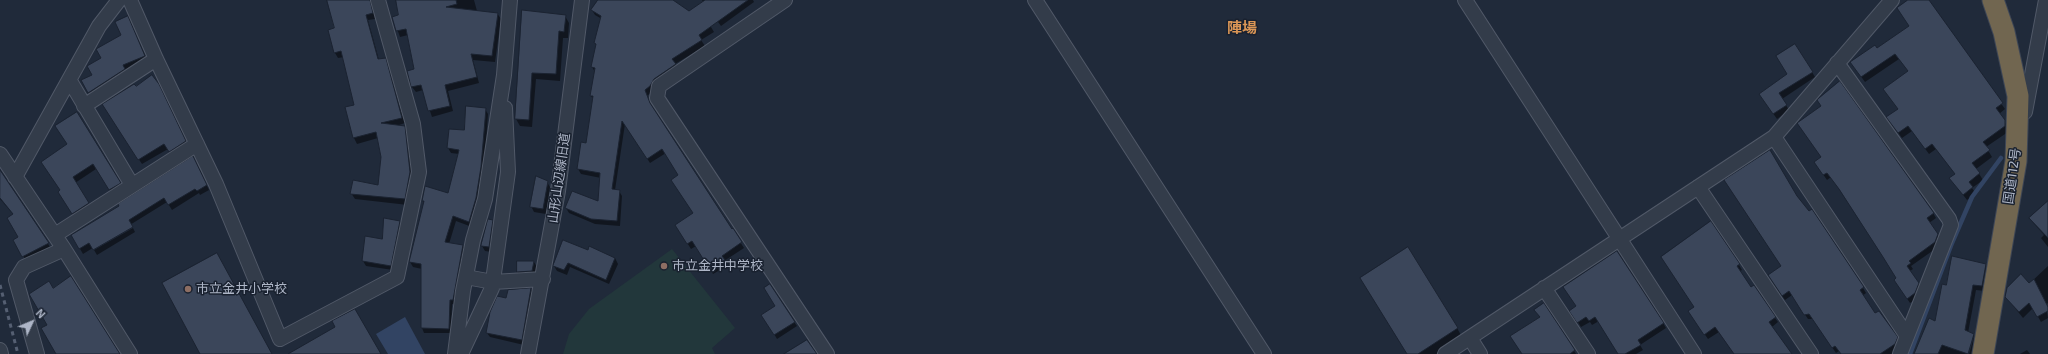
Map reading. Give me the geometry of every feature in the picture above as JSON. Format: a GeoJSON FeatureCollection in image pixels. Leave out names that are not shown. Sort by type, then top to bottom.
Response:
{"type":"FeatureCollection","features":[{"type":"Feature","properties":{"kind":"highway","name":"国道112号"},"geometry":{"type":"LineString","coordinates":[[1983,354],[2016,161],[2018,96],[2004,32],[1993,0]]}},
{"type":"Feature","properties":{"kind":"street"},"geometry":{"type":"LineString","coordinates":[[15,178],[70,81],[99,26],[119,0]]}},
{"type":"Feature","properties":{"kind":"street"},"geometry":{"type":"LineString","coordinates":[[130,0],[156,59],[216,184],[280,339],[397,277],[419,172],[413,124],[378,0]]}},
{"type":"Feature","properties":{"kind":"street"},"geometry":{"type":"LineString","coordinates":[[455,354],[473,240],[485,199],[504,76],[510,0]]}},
{"type":"Feature","properties":{"kind":"street","name":"山形山辺線旧道"},"geometry":{"type":"LineString","coordinates":[[528,354],[558,191],[582,0]]}},
{"type":"Feature","properties":{"kind":"street"},"geometry":{"type":"LineString","coordinates":[[785,0],[659,86],[657,98],[826,354]]}},
{"type":"Feature","properties":{"kind":"street"},"geometry":{"type":"LineString","coordinates":[[1035,0],[1264,354]]}},
{"type":"Feature","properties":{"kind":"street"},"geometry":{"type":"LineString","coordinates":[[1465,0],[1694,354]]}},
{"type":"Feature","properties":{"kind":"street"},"geometry":{"type":"LineString","coordinates":[[1446,354],[1774,136],[1892,0]]}},
{"type":"Feature","properties":{"kind":"street"},"geometry":{"type":"LineString","coordinates":[[2016,161],[2044,34],[2046,0]]}},
{"type":"Feature","properties":{"kind":"street"},"geometry":{"type":"LineString","coordinates":[[84,106],[156,59]]}},
{"type":"Feature","properties":{"kind":"street"},"geometry":{"type":"LineString","coordinates":[[1837,63],[1949,219],[1951,225],[1900,354]]}},
{"type":"Feature","properties":{"kind":"street"},"geometry":{"type":"LineString","coordinates":[[461,354],[492,288],[493,282],[508,172],[504,76]]}},
{"type":"Feature","properties":{"kind":"street"},"geometry":{"type":"LineString","coordinates":[[70,81],[132,185]]}},
{"type":"Feature","properties":{"kind":"street"},"geometry":{"type":"LineString","coordinates":[[1774,136],[1907,336]]}},
{"type":"Feature","properties":{"kind":"street"},"geometry":{"type":"LineString","coordinates":[[55,235],[197,144]]}},
{"type":"Feature","properties":{"kind":"street"},"geometry":{"type":"LineString","coordinates":[[0,154],[55,235],[130,354]]}},
{"type":"Feature","properties":{"kind":"street"},"geometry":{"type":"LineString","coordinates":[[1698,187],[1811,354]]}},
{"type":"Feature","properties":{"kind":"street"},"geometry":{"type":"LineString","coordinates":[[37,354],[16,280],[24,267],[64,249]]}},
{"type":"Feature","properties":{"kind":"street"},"geometry":{"type":"LineString","coordinates":[[466,277],[493,282],[543,279]]}},
{"type":"Feature","properties":{"kind":"street"},"geometry":{"type":"LineString","coordinates":[[1544,288],[1588,354]]}},
{"type":"Feature","properties":{"kind":"street"},"geometry":{"type":"LineString","coordinates":[[1470,338],[1480,354]]}},
{"type":"Feature","properties":{"kind":"street"},"geometry":{"type":"LineString","coordinates":[[0,350],[1,354]]}},
{"type":"Feature","properties":{"kind":"green space","name":"市立金井中学校"},"geometry":{"type":"Polygon","coordinates":[[[672,249],[735,328],[712,348],[715,354],[563,354],[569,334],[589,309],[672,249]]]}},
{"type":"Feature","properties":{"kind":"water"},"geometry":{"type":"Polygon","coordinates":[[[405,317],[425,354],[388,354],[376,334],[405,317]]]}},
{"type":"Feature","properties":{"kind":"building"},"geometry":{"type":"Polygon","coordinates":[[[327,0],[370,0],[373,13],[366,15],[378,59],[386,58],[402,118],[381,123],[405,126],[410,172],[405,199],[350,194],[353,180],[378,185],[381,157],[376,132],[353,138],[345,107],[354,105],[341,51],[334,53],[328,30],[334,28],[327,0]]]}},
{"type":"Feature","properties":{"kind":"building"},"geometry":{"type":"Polygon","coordinates":[[[396,0],[456,0],[457,4],[446,7],[498,13],[492,56],[471,54],[477,77],[445,85],[450,106],[428,111],[421,85],[411,87],[407,71],[414,69],[406,29],[396,31],[392,17],[398,15],[396,0]]]}},
{"type":"Feature","properties":{"kind":"building"},"geometry":{"type":"Polygon","coordinates":[[[598,0],[673,0],[689,11],[705,0],[748,0],[699,35],[702,40],[672,59],[676,64],[654,79],[650,86],[645,90],[650,103],[742,242],[722,256],[725,260],[710,270],[692,241],[687,244],[675,225],[693,213],[671,180],[678,175],[662,149],[647,159],[622,121],[612,189],[620,190],[617,221],[591,219],[565,208],[572,191],[598,201],[600,173],[577,169],[581,142],[586,143],[593,96],[590,96],[595,68],[591,67],[596,44],[594,43],[601,16],[591,10],[598,0]]]}},
{"type":"Feature","properties":{"kind":"building"},"geometry":{"type":"Polygon","coordinates":[[[1908,0],[1929,0],[2003,103],[1996,108],[2005,120],[2005,126],[1983,142],[1990,150],[1972,163],[1980,173],[1969,182],[1973,187],[1963,195],[1949,178],[1955,174],[1932,144],[1925,149],[1908,126],[1898,133],[1886,117],[1898,109],[1883,89],[1908,71],[1895,54],[1861,77],[1850,62],[1875,45],[1877,48],[1909,26],[1897,8],[1908,0]]]}},
{"type":"Feature","properties":{"kind":"building"},"geometry":{"type":"Polygon","coordinates":[[[522,10],[566,15],[564,32],[559,31],[556,74],[532,73],[529,120],[515,119],[522,10]]]}},
{"type":"Feature","properties":{"kind":"building"},"geometry":{"type":"Polygon","coordinates":[[[128,16],[145,56],[123,65],[125,69],[88,93],[81,80],[92,75],[87,66],[101,58],[96,49],[121,35],[115,22],[128,16]]]}},
{"type":"Feature","properties":{"kind":"building"},"geometry":{"type":"Polygon","coordinates":[[[1795,44],[1813,72],[1779,93],[1787,105],[1773,114],[1759,94],[1787,74],[1776,56],[1795,44]]]}},
{"type":"Feature","properties":{"kind":"building"},"geometry":{"type":"Polygon","coordinates":[[[152,75],[159,84],[186,141],[169,152],[164,144],[138,160],[102,104],[134,84],[136,86],[152,75]]]}},
{"type":"Feature","properties":{"kind":"building"},"geometry":{"type":"Polygon","coordinates":[[[1840,81],[1934,213],[1927,218],[1938,234],[1935,242],[1909,261],[1911,263],[1907,266],[1919,283],[1915,293],[1907,299],[1894,280],[1896,278],[1839,189],[1827,173],[1823,175],[1814,162],[1821,157],[1797,123],[1821,106],[1817,100],[1840,81]]]}},
{"type":"Feature","properties":{"kind":"building"},"geometry":{"type":"Polygon","coordinates":[[[466,106],[486,108],[481,167],[476,198],[469,222],[453,216],[445,242],[463,245],[453,300],[450,300],[449,329],[421,328],[421,264],[409,262],[424,201],[422,201],[425,186],[448,193],[459,150],[447,148],[449,129],[464,130],[466,106]]]}},
{"type":"Feature","properties":{"kind":"building"},"geometry":{"type":"Polygon","coordinates":[[[77,112],[121,183],[109,190],[93,164],[73,177],[89,203],[72,214],[58,192],[60,190],[41,162],[67,144],[55,126],[77,112]]]}},
{"type":"Feature","properties":{"kind":"building"},"geometry":{"type":"Polygon","coordinates":[[[1770,150],[1797,196],[1809,211],[1812,209],[1864,287],[1860,290],[1875,313],[1879,311],[1898,337],[1895,344],[1880,354],[1841,354],[1835,346],[1832,348],[1809,314],[1804,315],[1789,291],[1782,296],[1768,275],[1781,266],[1724,180],[1770,150]]]}},
{"type":"Feature","properties":{"kind":"building"},"geometry":{"type":"Polygon","coordinates":[[[193,156],[207,185],[197,191],[195,189],[168,205],[164,198],[129,220],[133,227],[93,250],[89,243],[79,249],[71,235],[119,206],[118,204],[193,156]]]}},
{"type":"Feature","properties":{"kind":"building"},"geometry":{"type":"Polygon","coordinates":[[[0,170],[49,243],[22,257],[13,240],[18,237],[7,218],[13,214],[0,198],[0,170]]]}},
{"type":"Feature","properties":{"kind":"building"},"geometry":{"type":"Polygon","coordinates":[[[536,176],[548,181],[543,209],[530,207],[536,176]]]}},
{"type":"Feature","properties":{"kind":"building"},"geometry":{"type":"Polygon","coordinates":[[[2048,201],[2048,238],[2029,218],[2048,201]]]}},
{"type":"Feature","properties":{"kind":"building"},"geometry":{"type":"Polygon","coordinates":[[[384,218],[400,221],[391,266],[362,261],[365,236],[382,239],[384,218]]]}},
{"type":"Feature","properties":{"kind":"building"},"geometry":{"type":"Polygon","coordinates":[[[488,219],[493,220],[489,247],[481,246],[488,219]]]}},
{"type":"Feature","properties":{"kind":"building"},"geometry":{"type":"Polygon","coordinates":[[[1711,221],[1740,264],[1737,266],[1751,287],[1754,285],[1776,317],[1769,322],[1792,354],[1734,354],[1715,327],[1704,335],[1688,311],[1694,307],[1661,257],[1711,221]]]}},
{"type":"Feature","properties":{"kind":"building"},"geometry":{"type":"Polygon","coordinates":[[[563,240],[588,250],[589,246],[615,258],[606,280],[568,263],[564,270],[553,266],[563,240]]]}},
{"type":"Feature","properties":{"kind":"building"},"geometry":{"type":"Polygon","coordinates":[[[1408,247],[1458,328],[1418,354],[1407,354],[1360,278],[1408,247]]]}},
{"type":"Feature","properties":{"kind":"building"},"geometry":{"type":"Polygon","coordinates":[[[1617,251],[1664,323],[1638,340],[1641,345],[1625,354],[1618,354],[1595,317],[1589,321],[1586,317],[1577,323],[1569,311],[1576,306],[1563,287],[1617,251]]]}},
{"type":"Feature","properties":{"kind":"building"},"geometry":{"type":"Polygon","coordinates":[[[217,253],[272,354],[200,354],[162,283],[217,253]]]}},
{"type":"Feature","properties":{"kind":"building"},"geometry":{"type":"Polygon","coordinates":[[[1952,256],[1986,264],[1982,286],[1973,285],[1965,330],[1974,334],[1968,354],[1942,345],[1938,354],[1914,354],[1929,318],[1935,321],[1942,284],[1946,285],[1952,256]]]}},
{"type":"Feature","properties":{"kind":"building"},"geometry":{"type":"Polygon","coordinates":[[[517,261],[534,261],[532,271],[517,272],[517,261]]]}},
{"type":"Feature","properties":{"kind":"building"},"geometry":{"type":"Polygon","coordinates":[[[2021,274],[2029,283],[2034,279],[2048,307],[2048,311],[2037,317],[2029,303],[2019,312],[2005,297],[2007,288],[2021,274]]]}},
{"type":"Feature","properties":{"kind":"building"},"geometry":{"type":"Polygon","coordinates":[[[71,276],[120,354],[56,354],[41,328],[47,325],[29,294],[49,281],[53,288],[71,276]]]}},
{"type":"Feature","properties":{"kind":"building"},"geometry":{"type":"Polygon","coordinates":[[[770,284],[795,322],[774,335],[761,315],[775,306],[764,288],[770,284]]]}},
{"type":"Feature","properties":{"kind":"building"},"geometry":{"type":"Polygon","coordinates":[[[531,288],[522,340],[486,333],[490,312],[497,296],[506,298],[508,290],[531,288]]]}},
{"type":"Feature","properties":{"kind":"building"},"geometry":{"type":"Polygon","coordinates":[[[1544,303],[1575,350],[1570,354],[1522,354],[1510,336],[1540,317],[1534,310],[1544,303]]]}},
{"type":"Feature","properties":{"kind":"building"},"geometry":{"type":"Polygon","coordinates":[[[355,309],[381,354],[288,354],[335,327],[332,321],[355,309]]]}},
{"type":"Feature","properties":{"kind":"building"},"geometry":{"type":"Polygon","coordinates":[[[807,340],[817,354],[784,354],[807,340]]]}},
{"type":"Feature","properties":{"kind":"waterway"},"geometry":{"type":"LineString","coordinates":[[1910,354],[1952,243],[1972,197],[2001,158]]}},
{"type":"Feature","properties":{"kind":"railway"},"geometry":{"type":"LineString","coordinates":[[0,285],[18,354]]}},
{"type":"Feature","properties":{"kind":"place","name":"市立金井中学校"},"geometry":{"type":"Point","coordinates":[664,266]}},
{"type":"Feature","properties":{"kind":"place","name":"市立金井小学校"},"geometry":{"type":"Point","coordinates":[188,289]}},
{"type":"Feature","properties":{"kind":"district","name":"陣場"},"geometry":{"type":"Point","coordinates":[1242,28]}}]}
